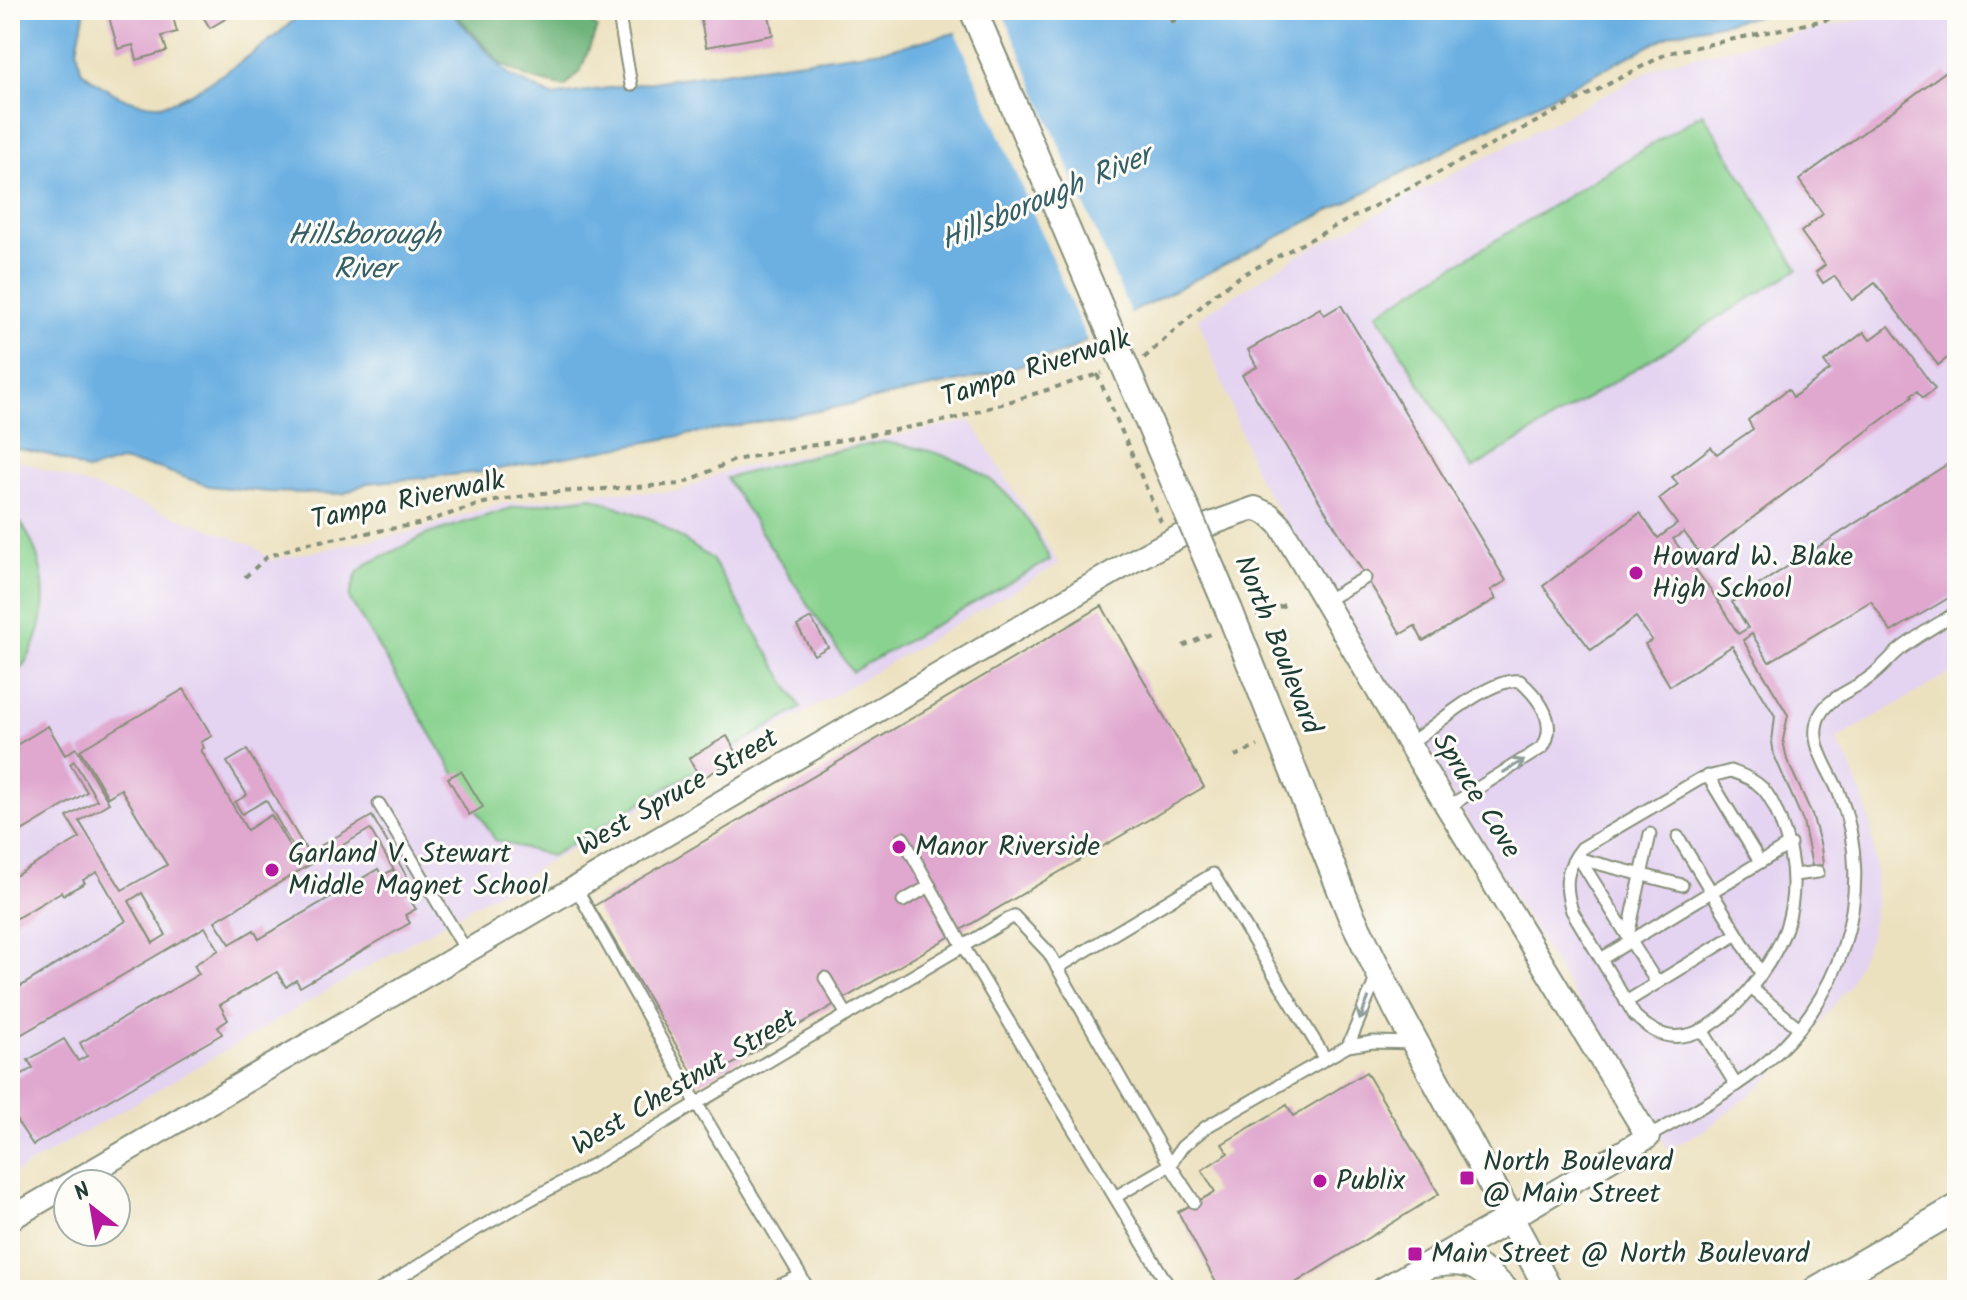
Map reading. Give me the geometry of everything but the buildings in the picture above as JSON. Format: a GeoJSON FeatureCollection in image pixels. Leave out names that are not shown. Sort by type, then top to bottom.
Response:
{"type":"FeatureCollection","features":[{"type":"Feature","properties":{"kind":"street","name":"North Boulevard"},"geometry":{"type":"LineString","coordinates":[[973,10],[1229,610],[1351,915],[1415,1043],[1549,1290]]}},
{"type":"Feature","properties":{"kind":"street","name":"Spruce Cove"},"geometry":{"type":"LineString","coordinates":[[1239,512],[1255,508],[1270,515],[1280,525],[1648,1137]]}},
{"type":"Feature","properties":{"kind":"street","name":"West Spruce Street"},"geometry":{"type":"LineString","coordinates":[[98,1168],[1129,563],[1186,533],[1239,512]]}},
{"type":"Feature","properties":{"kind":"street"},"geometry":{"type":"LineString","coordinates":[[1385,1290],[1648,1137]]}},
{"type":"Feature","properties":{"kind":"street","name":"West Spruce Street"},"geometry":{"type":"LineString","coordinates":[[10,1219],[52,1195]]}},
{"type":"Feature","properties":{"kind":"street"},"geometry":{"type":"LineString","coordinates":[[1816,1290],[1957,1208]]}},
{"type":"Feature","properties":{"kind":"street"},"geometry":{"type":"LineString","coordinates":[[1428,1265],[1450,1261],[1471,1263],[1505,1290]]}},
{"type":"Feature","properties":{"kind":"lane"},"geometry":{"type":"LineString","coordinates":[[618,10],[631,85]]}},
{"type":"Feature","properties":{"kind":"lane"},"geometry":{"type":"LineString","coordinates":[[1325,601],[1365,578]]}},
{"type":"Feature","properties":{"kind":"lane"},"geometry":{"type":"LineString","coordinates":[[1648,1137],[1736,1085],[1780,1050],[1824,993],[1839,964],[1854,906],[1855,876],[1847,820],[1839,793],[1818,748],[1815,730],[1821,713],[1835,698],[1869,678],[1904,646],[1957,612]]}},
{"type":"Feature","properties":{"kind":"lane"},"geometry":{"type":"LineString","coordinates":[[1409,744],[1481,693],[1510,679],[1520,681],[1542,707],[1549,722],[1549,736],[1543,747],[1448,807]]}},
{"type":"Feature","properties":{"kind":"lane"},"geometry":{"type":"LineString","coordinates":[[1731,771],[1761,784],[1790,844],[1794,875],[1786,928],[1751,988],[1734,1007],[1702,1030],[1683,1036],[1667,1036],[1649,1029],[1635,1016],[1572,911],[1566,894],[1571,861],[1578,857],[1582,848],[1708,776],[1731,771]]}},
{"type":"Feature","properties":{"kind":"lane"},"geometry":{"type":"LineString","coordinates":[[1708,776],[1760,862]]}},
{"type":"Feature","properties":{"kind":"lane"},"geometry":{"type":"LineString","coordinates":[[379,804],[467,952]]}},
{"type":"Feature","properties":{"kind":"lane"},"geometry":{"type":"LineString","coordinates":[[1629,938],[1650,834]]}},
{"type":"Feature","properties":{"kind":"lane"},"geometry":{"type":"LineString","coordinates":[[1678,837],[1761,973]]}},
{"type":"Feature","properties":{"kind":"lane"},"geometry":{"type":"LineString","coordinates":[[903,838],[963,946],[1171,1290]]}},
{"type":"Feature","properties":{"kind":"lane"},"geometry":{"type":"LineString","coordinates":[[1601,959],[1629,938],[1790,844]]}},
{"type":"Feature","properties":{"kind":"lane"},"geometry":{"type":"LineString","coordinates":[[1578,857],[1682,885]]}},
{"type":"Feature","properties":{"kind":"lane"},"geometry":{"type":"LineString","coordinates":[[1578,857],[1657,983]]}},
{"type":"Feature","properties":{"kind":"lane"},"geometry":{"type":"LineString","coordinates":[[1794,875],[1818,872]]}},
{"type":"Feature","properties":{"kind":"lane"},"geometry":{"type":"LineString","coordinates":[[1194,1202],[1057,968],[1213,874],[1325,1058]]}},
{"type":"Feature","properties":{"kind":"lane"},"geometry":{"type":"LineString","coordinates":[[903,901],[930,886]]}},
{"type":"Feature","properties":{"kind":"lane"},"geometry":{"type":"LineString","coordinates":[[576,888],[697,1104],[809,1290]]}},
{"type":"Feature","properties":{"kind":"lane","name":"West Chestnut Street"},"geometry":{"type":"LineString","coordinates":[[380,1290],[477,1229],[697,1104],[1014,916],[1049,953],[1057,968]]}},
{"type":"Feature","properties":{"kind":"lane"},"geometry":{"type":"LineString","coordinates":[[1626,1002],[1737,934]]}},
{"type":"Feature","properties":{"kind":"lane"},"geometry":{"type":"LineString","coordinates":[[1348,1046],[1379,972]]}},
{"type":"Feature","properties":{"kind":"lane"},"geometry":{"type":"LineString","coordinates":[[825,978],[847,1015]]}},
{"type":"Feature","properties":{"kind":"lane"},"geometry":{"type":"LineString","coordinates":[[1751,988],[1799,1028]]}},
{"type":"Feature","properties":{"kind":"lane"},"geometry":{"type":"LineString","coordinates":[[1702,1030],[1736,1085]]}},
{"type":"Feature","properties":{"kind":"lane"},"geometry":{"type":"LineString","coordinates":[[1115,1197],[1170,1165],[1182,1147],[1206,1127],[1348,1046],[1373,1042],[1415,1043]]}},
{"type":"Feature","properties":{"kind":"lane"},"geometry":{"type":"LineString","coordinates":[[770,1290],[800,1276]]}},
{"type":"Feature","properties":{"kind":"path"},"geometry":{"type":"LineString","coordinates":[[1171,22],[1193,10]]}},
{"type":"Feature","properties":{"kind":"path","name":"Tampa Riverwalk"},"geometry":{"type":"LineString","coordinates":[[1135,362],[1162,344],[1217,292],[1242,275],[1668,53],[1872,10]]}},
{"type":"Feature","properties":{"kind":"path","name":"Tampa Riverwalk"},"geometry":{"type":"LineString","coordinates":[[245,577],[267,557],[303,544],[418,524],[499,500],[543,493],[681,484],[735,460],[953,419],[1112,370]]}},
{"type":"Feature","properties":{"kind":"path"},"geometry":{"type":"LineString","coordinates":[[1097,374],[1164,527]]}},
{"type":"Feature","properties":{"kind":"path"},"geometry":{"type":"LineString","coordinates":[[1256,615],[1288,604]]}},
{"type":"Feature","properties":{"kind":"path"},"geometry":{"type":"LineString","coordinates":[[1183,646],[1213,633]]}},
{"type":"Feature","properties":{"kind":"path"},"geometry":{"type":"LineString","coordinates":[[1235,756],[1260,745]]}},
{"type":"Feature","properties":{"kind":"shaded area","name":"Howard W. Blake High School"},"geometry":{"type":"Polygon","coordinates":[[[1902,10],[1950,10],[1957,13],[1957,669],[1836,740],[1863,797],[1871,826],[1876,872],[1870,937],[1848,987],[1813,1032],[1768,1080],[1708,1128],[1668,1149],[1257,476],[1198,318],[1297,256],[1665,63],[1902,10]]]}},
{"type":"Feature","properties":{"kind":"shaded area","name":"Garland V. Stewart Middle Magnet School"},"geometry":{"type":"Polygon","coordinates":[[[971,421],[1059,564],[10,1176],[10,457],[202,526],[255,547],[271,560],[408,533],[495,505],[604,492],[678,492],[728,470],[971,421]]]}},
{"type":"Feature","properties":{"kind":"green space"},"geometry":{"type":"Polygon","coordinates":[[[452,10],[576,10],[597,28],[580,72],[565,87],[529,78],[501,64],[452,10]]]}},
{"type":"Feature","properties":{"kind":"green space"},"geometry":{"type":"Polygon","coordinates":[[[1703,113],[1798,269],[1472,469],[1377,313],[1703,113]]]}},
{"type":"Feature","properties":{"kind":"green space"},"geometry":{"type":"Polygon","coordinates":[[[883,442],[940,454],[984,476],[1020,510],[1050,560],[852,672],[726,478],[814,455],[883,442]]]}},
{"type":"Feature","properties":{"kind":"green space"},"geometry":{"type":"Polygon","coordinates":[[[591,497],[654,520],[712,559],[801,708],[551,856],[495,840],[349,598],[357,573],[367,564],[428,534],[511,508],[591,497]]]}},
{"type":"Feature","properties":{"kind":"green space"},"geometry":{"type":"Polygon","coordinates":[[[10,508],[35,550],[44,595],[36,641],[10,682],[10,634],[18,599],[10,556],[10,508]]]}},
{"type":"Feature","properties":{"kind":"water","name":"Hillsborough River"},"geometry":{"type":"Polygon","coordinates":[[[10,10],[85,10],[77,49],[81,70],[117,95],[148,105],[159,105],[190,93],[235,66],[278,34],[302,10],[449,10],[509,75],[552,96],[889,49],[996,23],[1024,10],[1788,10],[1674,33],[1138,309],[1068,351],[980,377],[818,411],[483,472],[367,483],[343,494],[268,492],[209,486],[158,468],[120,461],[88,471],[54,456],[10,447],[10,10]]]}},
{"type":"Feature","properties":{"kind":"pier"},"geometry":{"type":"Polygon","coordinates":[[[1004,15],[1132,317],[1088,343],[955,30],[1004,15]]]}},
{"type":"Feature","properties":{"kind":"place","name":"Howard W. Blake High School"},"geometry":{"type":"Point","coordinates":[1636,573]}},
{"type":"Feature","properties":{"kind":"place","name":"Manor Riverside"},"geometry":{"type":"Point","coordinates":[899,847]}},
{"type":"Feature","properties":{"kind":"place","name":"Garland V. Stewart Middle Magnet School"},"geometry":{"type":"Point","coordinates":[272,870]}},
{"type":"Feature","properties":{"kind":"place","name":"North Boulevard @ Main Street"},"geometry":{"type":"Point","coordinates":[1467,1178]}},
{"type":"Feature","properties":{"kind":"place","name":"Publix"},"geometry":{"type":"Point","coordinates":[1320,1181]}},
{"type":"Feature","properties":{"kind":"place","name":"Main Street @ North Boulevard"},"geometry":{"type":"Point","coordinates":[1415,1254]}}]}
